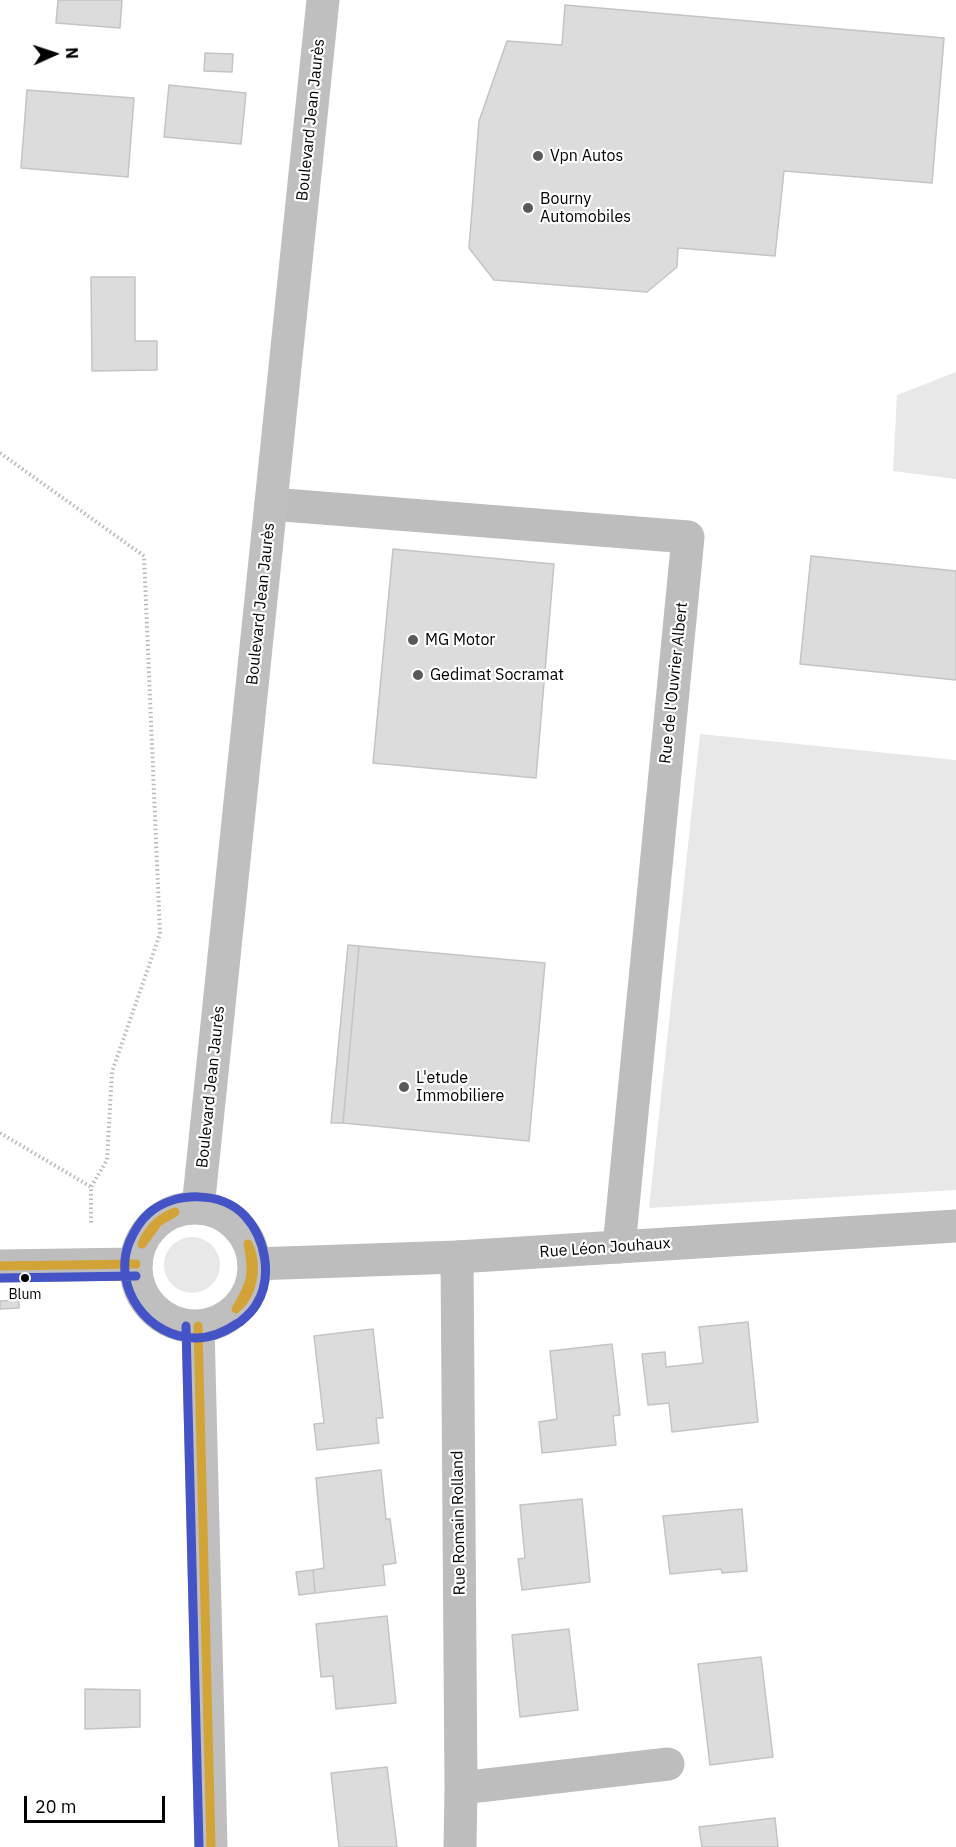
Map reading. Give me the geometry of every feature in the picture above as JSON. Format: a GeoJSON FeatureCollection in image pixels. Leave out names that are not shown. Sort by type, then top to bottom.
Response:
{"type":"FeatureCollection","features":[{"type":"Feature","properties":{"kind":"main road","name":"Boulevard Jean Jaurès"},"geometry":{"type":"LineString","coordinates":[[198,1208],[323,0]]}},
{"type":"Feature","properties":{"kind":"main road"},"geometry":{"type":"LineString","coordinates":[[198,1208],[215,1211],[230,1220],[243,1232],[251,1247],[254,1264],[252,1283],[245,1300],[232,1313],[216,1322],[198,1326],[178,1324],[161,1315],[147,1301],[138,1284],[136,1264],[140,1246],[149,1230],[163,1217],[180,1210],[198,1208]]}},
{"type":"Feature","properties":{"kind":"main road"},"geometry":{"type":"LineString","coordinates":[[198,1326],[211,1847]]}},
{"type":"Feature","properties":{"kind":"street","name":"Rue de l'Ouvrier Albert"},"geometry":{"type":"LineString","coordinates":[[271,504],[688,537],[619,1247]]}},
{"type":"Feature","properties":{"kind":"street","name":"Rue Léon Jouhaux"},"geometry":{"type":"LineString","coordinates":[[254,1264],[457,1257],[956,1226]]}},
{"type":"Feature","properties":{"kind":"street","name":"Rue Romain Rolland"},"geometry":{"type":"LineString","coordinates":[[457,1257],[460,1847]]}},
{"type":"Feature","properties":{"kind":"street"},"geometry":{"type":"LineString","coordinates":[[0,1266],[136,1264]]}},
{"type":"Feature","properties":{"kind":"street"},"geometry":{"type":"LineString","coordinates":[[461,1788],[668,1764]]}},
{"type":"Feature","properties":{"kind":"path"},"geometry":{"type":"LineString","coordinates":[[0,453],[144,556],[160,934],[112,1072],[107,1160],[91,1187],[91,1225]]}},
{"type":"Feature","properties":{"kind":"path"},"geometry":{"type":"LineString","coordinates":[[0,1133],[91,1187]]}},
{"type":"Feature","properties":{"kind":"shaded area"},"geometry":{"type":"Polygon","coordinates":[[[956,372],[956,479],[893,471],[897,395],[956,372]]]}},
{"type":"Feature","properties":{"kind":"shaded area"},"geometry":{"type":"Polygon","coordinates":[[[700,734],[956,760],[956,1190],[649,1208],[700,734]]]}},
{"type":"Feature","properties":{"kind":"shaded area"},"geometry":{"type":"Polygon","coordinates":[[[186,1237],[198,1237],[208,1241],[216,1249],[220,1265],[216,1281],[208,1289],[198,1293],[186,1293],[176,1289],[168,1281],[164,1271],[164,1259],[168,1249],[176,1241],[186,1237]]]}},
{"type":"Feature","properties":{"kind":"building"},"geometry":{"type":"Polygon","coordinates":[[[58,0],[122,0],[120,28],[56,23],[58,0]]]}},
{"type":"Feature","properties":{"kind":"building"},"geometry":{"type":"Polygon","coordinates":[[[565,5],[944,38],[932,183],[784,171],[775,256],[678,248],[677,267],[647,292],[494,280],[469,248],[479,121],[507,41],[562,45],[565,5]]]}},
{"type":"Feature","properties":{"kind":"building"},"geometry":{"type":"Polygon","coordinates":[[[205,53],[233,54],[232,72],[204,71],[205,53]]]}},
{"type":"Feature","properties":{"kind":"building"},"geometry":{"type":"Polygon","coordinates":[[[169,85],[246,93],[241,144],[164,137],[169,85]]]}},
{"type":"Feature","properties":{"kind":"building"},"geometry":{"type":"Polygon","coordinates":[[[27,90],[134,98],[128,177],[21,168],[27,90]]]}},
{"type":"Feature","properties":{"kind":"building"},"geometry":{"type":"Polygon","coordinates":[[[91,277],[135,277],[135,341],[157,341],[157,370],[92,371],[91,277]]]}},
{"type":"Feature","properties":{"kind":"building"},"geometry":{"type":"Polygon","coordinates":[[[393,549],[554,564],[536,778],[373,763],[393,549]]]}},
{"type":"Feature","properties":{"kind":"building"},"geometry":{"type":"Polygon","coordinates":[[[811,556],[956,571],[956,680],[800,664],[811,556]]]}},
{"type":"Feature","properties":{"kind":"building"},"geometry":{"type":"Polygon","coordinates":[[[348,945],[359,946],[343,1123],[331,1123],[348,945]]]}},
{"type":"Feature","properties":{"kind":"building"},"geometry":{"type":"Polygon","coordinates":[[[359,946],[545,963],[529,1141],[343,1123],[359,946]]]}},
{"type":"Feature","properties":{"kind":"building"},"geometry":{"type":"Polygon","coordinates":[[[19,1300],[19,1308],[0,1309],[0,1301],[19,1300]]]}},
{"type":"Feature","properties":{"kind":"building"},"geometry":{"type":"Polygon","coordinates":[[[748,1322],[758,1422],[672,1432],[669,1403],[648,1405],[642,1354],[665,1352],[666,1367],[703,1363],[699,1327],[748,1322]]]}},
{"type":"Feature","properties":{"kind":"building"},"geometry":{"type":"Polygon","coordinates":[[[373,1329],[383,1418],[376,1418],[379,1443],[317,1450],[314,1424],[324,1423],[314,1336],[373,1329]]]}},
{"type":"Feature","properties":{"kind":"building"},"geometry":{"type":"Polygon","coordinates":[[[612,1344],[620,1415],[613,1416],[616,1445],[542,1453],[539,1422],[557,1419],[550,1351],[612,1344]]]}},
{"type":"Feature","properties":{"kind":"building"},"geometry":{"type":"Polygon","coordinates":[[[381,1470],[386,1519],[390,1519],[396,1563],[383,1565],[385,1585],[315,1593],[313,1570],[324,1568],[316,1478],[381,1470]]]}},
{"type":"Feature","properties":{"kind":"building"},"geometry":{"type":"Polygon","coordinates":[[[582,1499],[590,1582],[522,1590],[518,1559],[525,1558],[520,1505],[582,1499]]]}},
{"type":"Feature","properties":{"kind":"building"},"geometry":{"type":"Polygon","coordinates":[[[742,1509],[747,1571],[722,1573],[721,1569],[670,1574],[663,1516],[742,1509]]]}},
{"type":"Feature","properties":{"kind":"building"},"geometry":{"type":"Polygon","coordinates":[[[313,1570],[315,1593],[299,1595],[296,1572],[313,1570]]]}},
{"type":"Feature","properties":{"kind":"building"},"geometry":{"type":"Polygon","coordinates":[[[387,1616],[396,1703],[336,1709],[333,1676],[321,1677],[316,1624],[387,1616]]]}},
{"type":"Feature","properties":{"kind":"building"},"geometry":{"type":"Polygon","coordinates":[[[569,1629],[578,1710],[520,1717],[512,1635],[569,1629]]]}},
{"type":"Feature","properties":{"kind":"building"},"geometry":{"type":"Polygon","coordinates":[[[761,1657],[773,1757],[710,1765],[698,1664],[761,1657]]]}},
{"type":"Feature","properties":{"kind":"building"},"geometry":{"type":"Polygon","coordinates":[[[85,1689],[140,1690],[140,1727],[85,1729],[85,1689]]]}},
{"type":"Feature","properties":{"kind":"building"},"geometry":{"type":"Polygon","coordinates":[[[387,1767],[397,1847],[339,1847],[331,1773],[387,1767]]]}},
{"type":"Feature","properties":{"kind":"building"},"geometry":{"type":"Polygon","coordinates":[[[775,1818],[778,1847],[702,1847],[699,1827],[775,1818]]]}},
{"type":"Feature","properties":{"kind":"transit line"},"geometry":{"type":"LineString","coordinates":[[238,1323],[213,1336],[196,1338],[179,1336],[149,1320],[138,1307],[130,1293],[125,1260],[133,1234],[149,1213],[172,1201],[198,1197],[224,1202],[245,1216],[258,1236],[266,1271],[256,1305],[240,1322]]}},
{"type":"Feature","properties":{"kind":"transit line"},"geometry":{"type":"LineString","coordinates":[[142,1244],[155,1224],[175,1212]]}},
{"type":"Feature","properties":{"kind":"transit line"},"geometry":{"type":"LineString","coordinates":[[142,1244],[158,1222],[175,1212]]}},
{"type":"Feature","properties":{"kind":"transit line"},"geometry":{"type":"LineString","coordinates":[[236,1309],[250,1278],[251,1263],[248,1244]]}},
{"type":"Feature","properties":{"kind":"transit line"},"geometry":{"type":"LineString","coordinates":[[236,1309],[247,1295],[252,1278],[253,1261],[248,1244]]}},
{"type":"Feature","properties":{"kind":"transit line"},"geometry":{"type":"LineString","coordinates":[[0,1266],[136,1264]]}},
{"type":"Feature","properties":{"kind":"transit line"},"geometry":{"type":"LineString","coordinates":[[0,1278],[136,1276]]}},
{"type":"Feature","properties":{"kind":"transit line"},"geometry":{"type":"LineString","coordinates":[[186,1326],[199,1847]]}},
{"type":"Feature","properties":{"kind":"transit line"},"geometry":{"type":"LineString","coordinates":[[198,1326],[211,1847]]}},
{"type":"Feature","properties":{"kind":"place","name":"Vpn Autos"},"geometry":{"type":"Point","coordinates":[538,156]}},
{"type":"Feature","properties":{"kind":"place","name":"Bourny Automobiles"},"geometry":{"type":"Point","coordinates":[528,208]}},
{"type":"Feature","properties":{"kind":"place","name":"MG Motor"},"geometry":{"type":"Point","coordinates":[413,640]}},
{"type":"Feature","properties":{"kind":"place","name":"Gedimat Socramat"},"geometry":{"type":"Point","coordinates":[418,675]}},
{"type":"Feature","properties":{"kind":"place","name":"L'etude Immobiliere"},"geometry":{"type":"Point","coordinates":[404,1087]}},
{"type":"Feature","properties":{"kind":"place","name":"Blum"},"geometry":{"type":"Point","coordinates":[25,1278]}}]}
